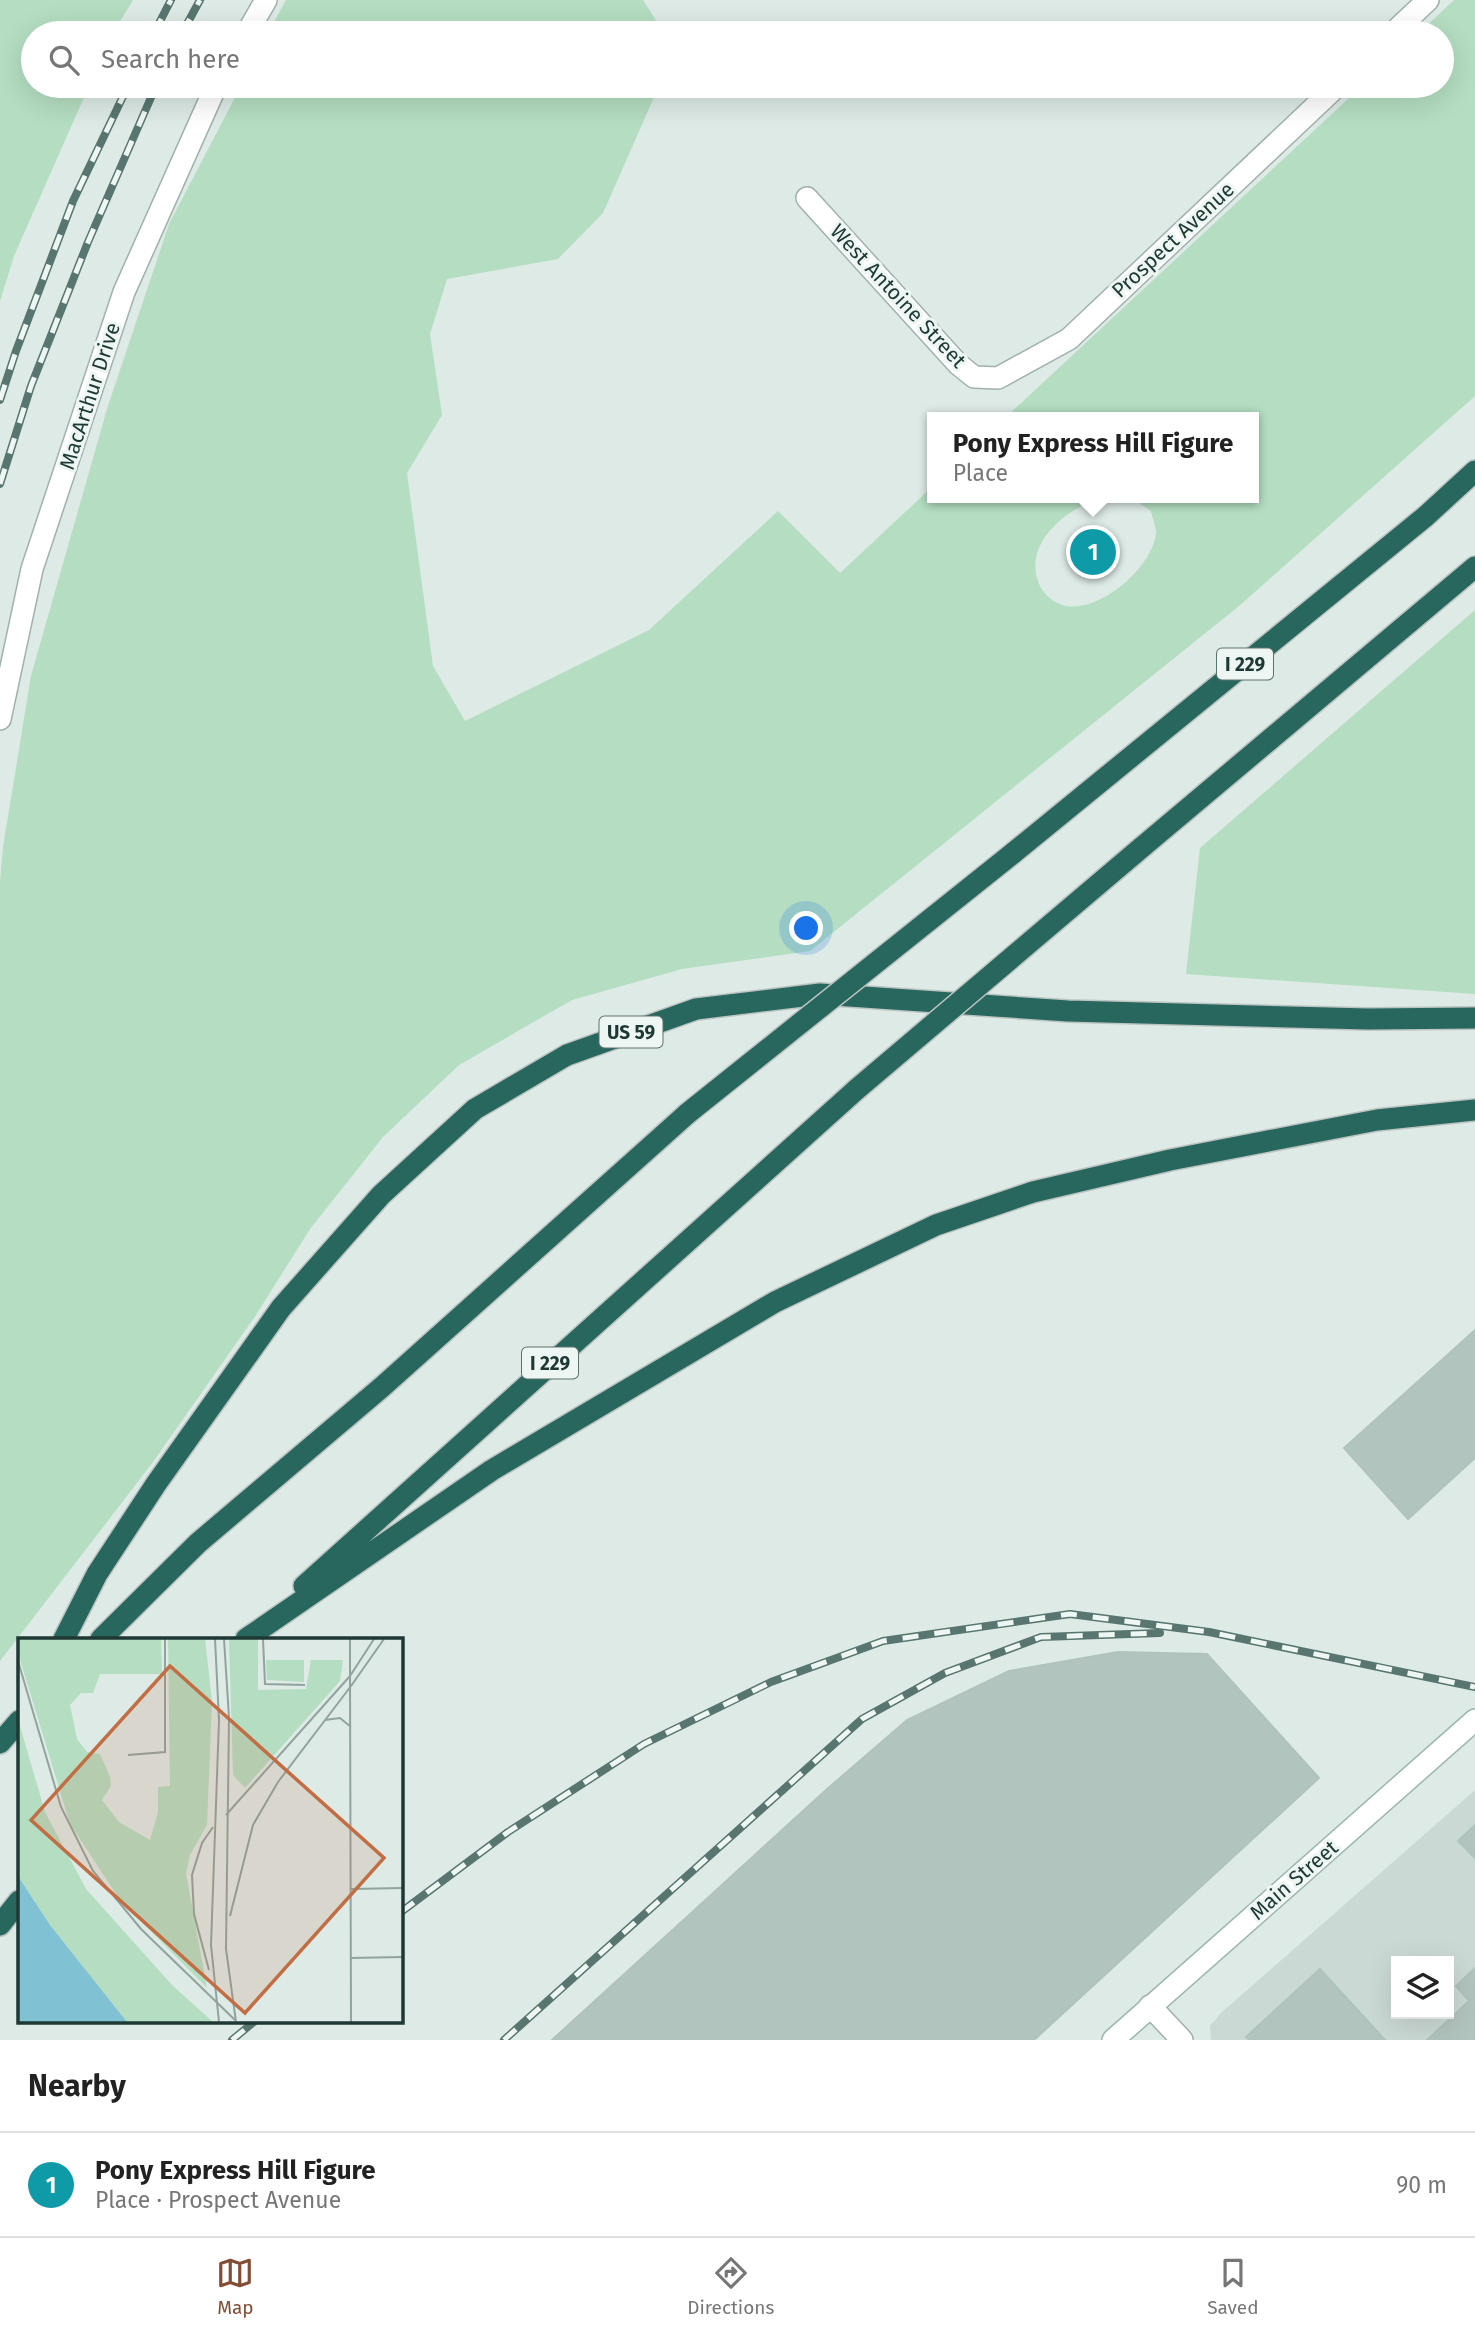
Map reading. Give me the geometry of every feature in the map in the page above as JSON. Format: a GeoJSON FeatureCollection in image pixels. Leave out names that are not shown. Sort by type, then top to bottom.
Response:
{"type":"FeatureCollection","features":[{"type":"Feature","properties":{"kind":"highway","name":"I 229"},"geometry":{"type":"LineString","coordinates":[[102,1638],[198,1543],[382,1387],[688,1113],[1426,516],[1475,471]]}},
{"type":"Feature","properties":{"kind":"highway","name":"I 229"},"geometry":{"type":"LineString","coordinates":[[247,1638],[858,1089],[1475,567]]}},
{"type":"Feature","properties":{"kind":"highway","name":"US 59"},"geometry":{"type":"LineString","coordinates":[[65,1638],[97,1574],[156,1484],[281,1308],[381,1195],[475,1109],[567,1055],[696,1009],[820,994],[1068,1011],[1475,1018]]}},
{"type":"Feature","properties":{"kind":"highway"},"geometry":{"type":"LineString","coordinates":[[247,1638],[492,1470],[775,1302],[936,1225],[1033,1192],[1170,1160],[1377,1120],[1475,1110]]}},
{"type":"Feature","properties":{"kind":"highway"},"geometry":{"type":"LineString","coordinates":[[0,1742],[18,1722]]}},
{"type":"Feature","properties":{"kind":"highway"},"geometry":{"type":"LineString","coordinates":[[0,1925],[18,1902]]}},
{"type":"Feature","properties":{"kind":"street"},"geometry":{"type":"LineString","coordinates":[[254,21],[266,0]]}},
{"type":"Feature","properties":{"kind":"street"},"geometry":{"type":"LineString","coordinates":[[1406,21],[1428,0]]}},
{"type":"Feature","properties":{"kind":"street","name":"MacArthur Drive"},"geometry":{"type":"LineString","coordinates":[[0,719],[32,569],[124,292],[211,98]]}},
{"type":"Feature","properties":{"kind":"street","name":"Prospect Avenue"},"geometry":{"type":"LineString","coordinates":[[998,378],[1069,339],[1324,98]]}},
{"type":"Feature","properties":{"kind":"street","name":"West Antoine Street"},"geometry":{"type":"LineString","coordinates":[[807,198],[958,364],[974,377],[998,378]]}},
{"type":"Feature","properties":{"kind":"street","name":"Main Street"},"geometry":{"type":"LineString","coordinates":[[1113,2040],[1475,1720]]}},
{"type":"Feature","properties":{"kind":"street"},"geometry":{"type":"LineString","coordinates":[[1150,2006],[1182,2040]]}},
{"type":"Feature","properties":{"kind":"shaded area"},"geometry":{"type":"Polygon","coordinates":[[[1475,1790],[1475,2040],[1211,2040],[1210,2026],[1222,2012],[1475,1790]]]}},
{"type":"Feature","properties":{"kind":"green space"},"geometry":{"type":"Polygon","coordinates":[[[0,0],[133,0],[120,21],[21,21],[21,98],[84,98],[14,256],[0,301],[0,0]]]}},
{"type":"Feature","properties":{"kind":"green space"},"geometry":{"type":"Polygon","coordinates":[[[286,0],[643,0],[656,21],[275,21],[286,0]]]}},
{"type":"Feature","properties":{"kind":"green space"},"geometry":{"type":"Polygon","coordinates":[[[1454,0],[1475,0],[1475,396],[1239,606],[810,951],[682,969],[572,1000],[459,1065],[383,1137],[310,1229],[256,1315],[153,1462],[0,1661],[0,881],[3,847],[31,676],[107,409],[169,224],[235,98],[654,98],[603,213],[558,259],[447,279],[430,334],[442,415],[407,473],[433,666],[465,721],[649,630],[778,511],[840,573],[927,492],[927,503],[1087,503],[1061,519],[1050,530],[1037,555],[1035,569],[1039,584],[1051,599],[1062,605],[1076,606],[1107,596],[1135,573],[1145,560],[1153,546],[1156,532],[1151,511],[1139,503],[1259,503],[1259,412],[1011,412],[1349,98],[1454,98],[1454,21],[1432,21],[1454,0]]]}},
{"type":"Feature","properties":{"kind":"green space"},"geometry":{"type":"Polygon","coordinates":[[[1475,610],[1475,994],[1186,974],[1200,848],[1475,610]]]}},
{"type":"Feature","properties":{"kind":"building"},"geometry":{"type":"Polygon","coordinates":[[[1475,1330],[1475,1458],[1408,1519],[1344,1448],[1475,1330]]]}},
{"type":"Feature","properties":{"kind":"building"},"geometry":{"type":"Polygon","coordinates":[[[1118,1652],[1207,1654],[1319,1778],[1034,2040],[552,2040],[826,1790],[907,1720],[1009,1671],[1118,1652]]]}},
{"type":"Feature","properties":{"kind":"building"},"geometry":{"type":"Polygon","coordinates":[[[1475,1825],[1475,1858],[1458,1841],[1475,1825]]]}},
{"type":"Feature","properties":{"kind":"building"},"geometry":{"type":"Polygon","coordinates":[[[1475,1968],[1475,2040],[1427,2040],[1450,2019],[1454,2019],[1454,2015],[1469,2001],[1456,1986],[1475,1968]]]}},
{"type":"Feature","properties":{"kind":"building"},"geometry":{"type":"Polygon","coordinates":[[[1320,1969],[1385,2040],[1250,2040],[1246,2037],[1320,1969]]]}},
{"type":"Feature","properties":{"kind":"railway"},"geometry":{"type":"LineString","coordinates":[[160,21],[171,0]]}},
{"type":"Feature","properties":{"kind":"railway"},"geometry":{"type":"LineString","coordinates":[[189,21],[200,0]]}},
{"type":"Feature","properties":{"kind":"railway"},"geometry":{"type":"LineString","coordinates":[[0,400],[73,201],[122,98]]}},
{"type":"Feature","properties":{"kind":"railway"},"geometry":{"type":"LineString","coordinates":[[0,484],[31,386],[88,242],[151,98]]}},
{"type":"Feature","properties":{"kind":"railway"},"geometry":{"type":"LineString","coordinates":[[402,1911],[508,1832],[644,1744],[771,1682],[883,1641],[1070,1614],[1209,1632],[1475,1687]]}},
{"type":"Feature","properties":{"kind":"railway"},"geometry":{"type":"LineString","coordinates":[[504,2040],[862,1719],[945,1673],[1041,1637],[1160,1633]]}},
{"type":"Feature","properties":{"kind":"railway"},"geometry":{"type":"LineString","coordinates":[[232,2040],[254,2022]]}},
{"type":"Feature","properties":{"kind":"place","name":"Pony Express Hill Figure"},"geometry":{"type":"Point","coordinates":[1093,552]}}]}
